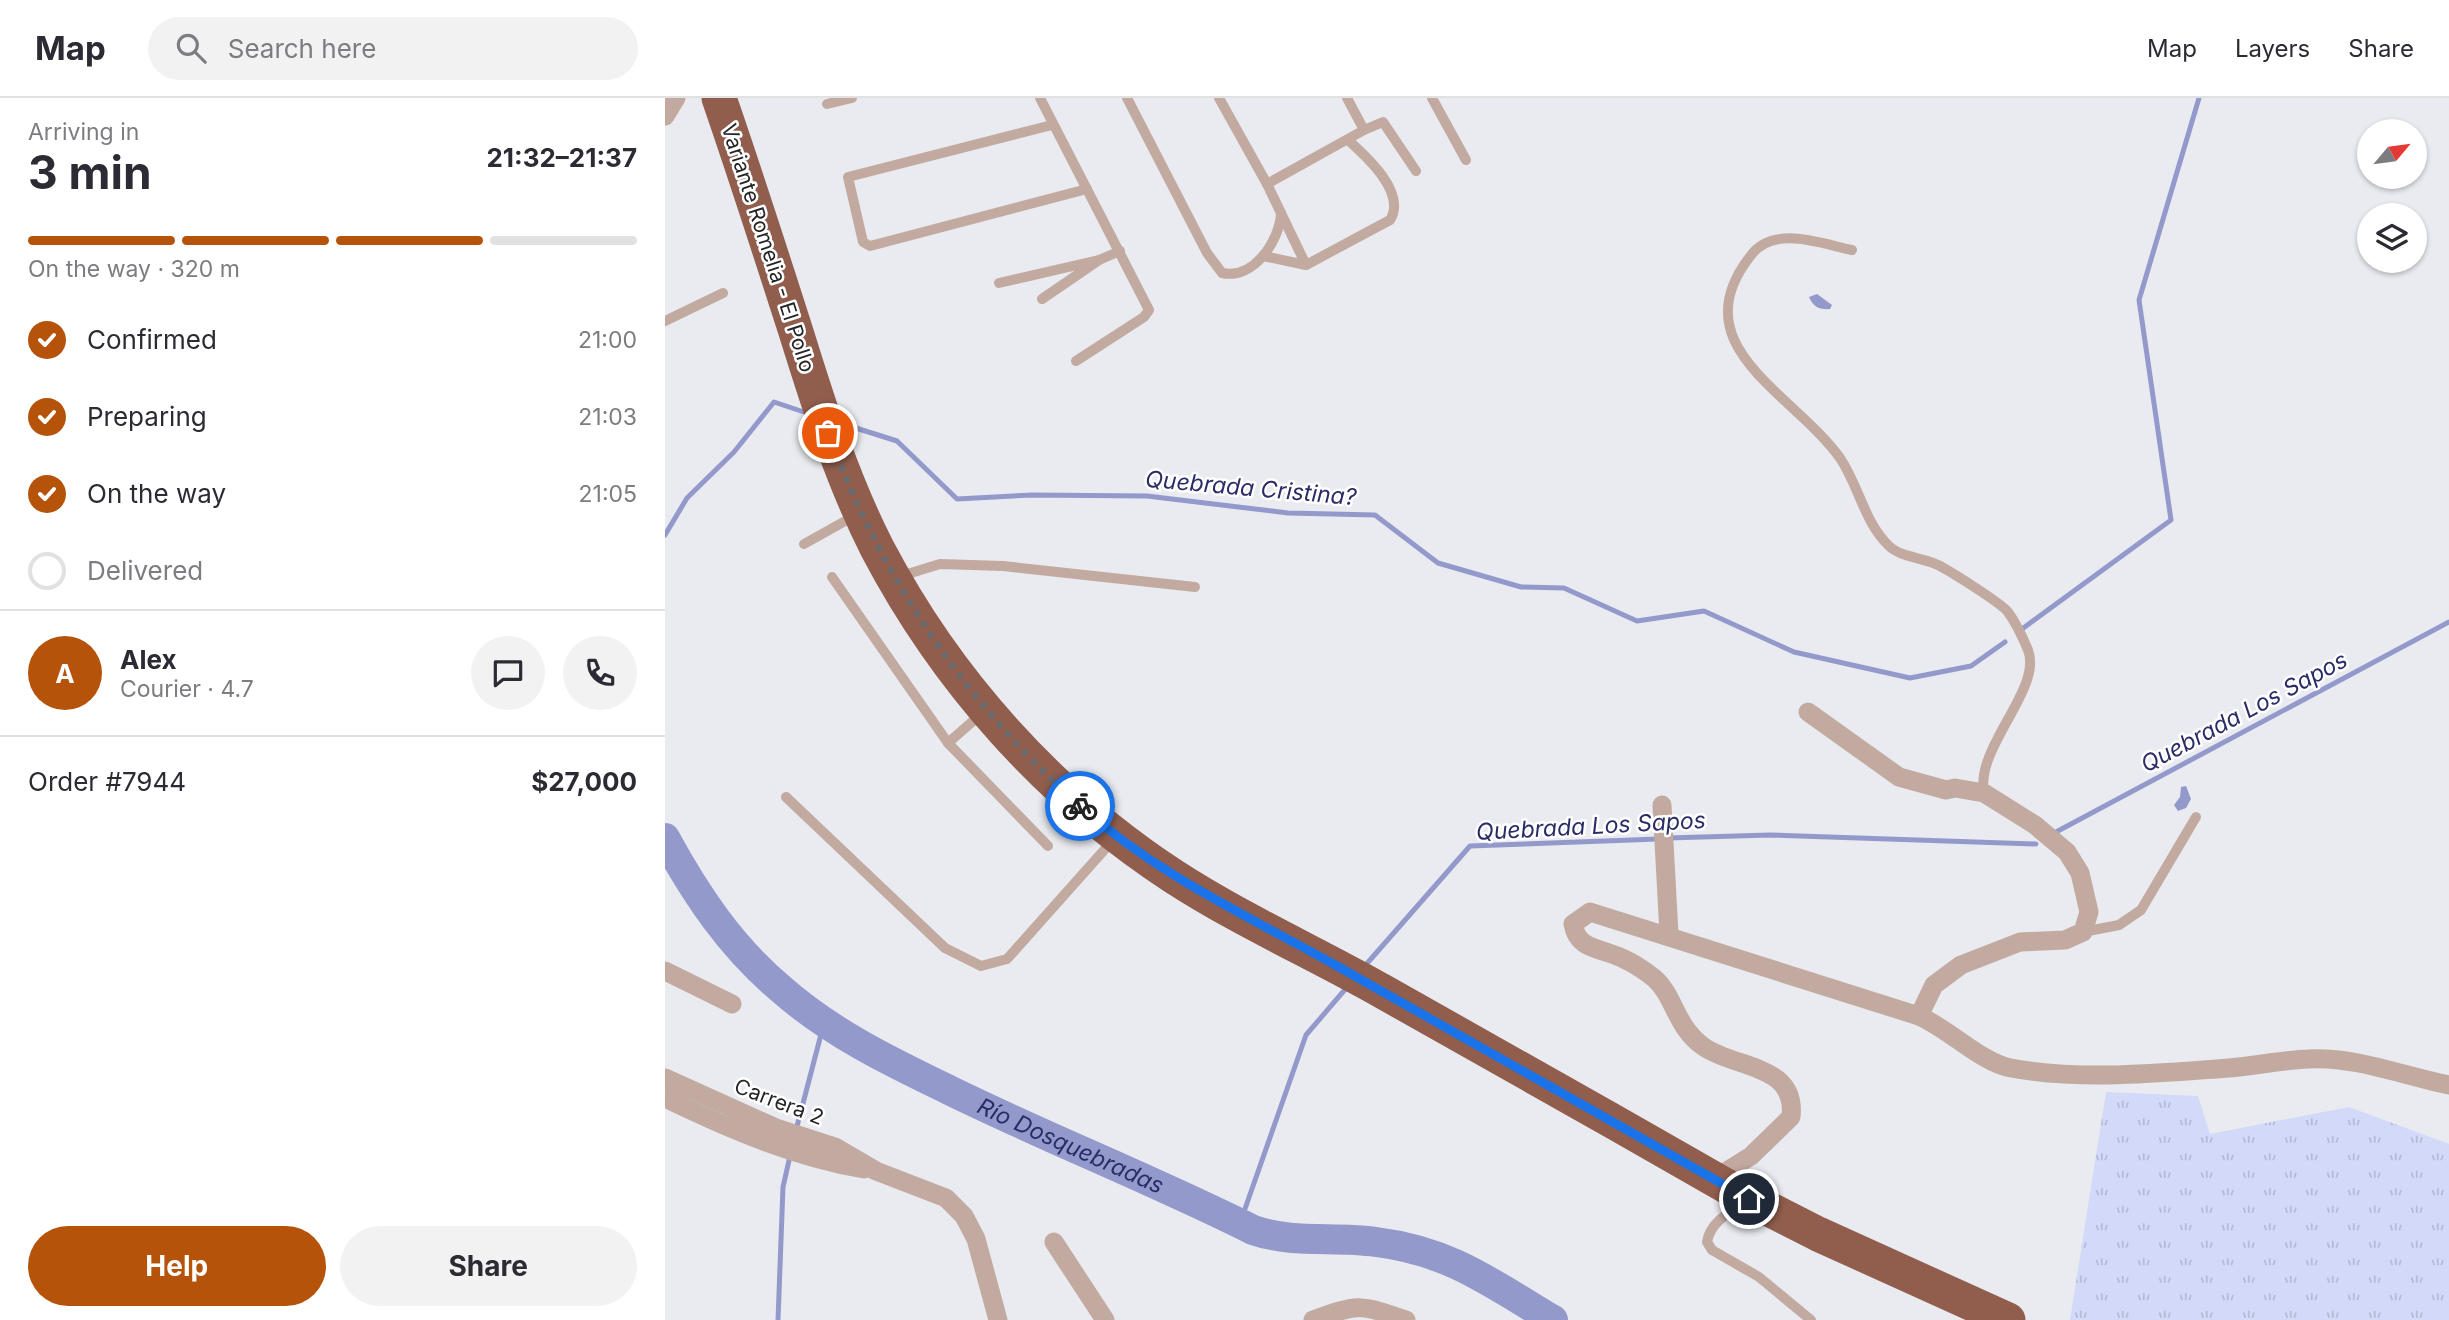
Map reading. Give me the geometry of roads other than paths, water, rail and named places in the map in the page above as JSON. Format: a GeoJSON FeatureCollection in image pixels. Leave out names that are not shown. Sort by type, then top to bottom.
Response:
{"type":"FeatureCollection","features":[{"type":"Feature","properties":{"kind":"highway","name":"Variante Romelia - El Pollo"},"geometry":{"type":"LineString","coordinates":[[719,98],[823,419],[860,513],[893,578],[936,646],[985,710],[1061,789],[1117,836],[1173,876],[1231,911],[1334,964],[1749,1199],[1842,1245],[2008,1320]]}},
{"type":"Feature","properties":{"kind":"street"},"geometry":{"type":"LineString","coordinates":[[1808,712],[1899,777],[1946,790],[1955,788],[1984,793],[2035,825],[2067,852],[2080,873],[2088,900],[2088,920],[2083,932],[2065,940],[2020,942],[1947,972],[1934,985],[1919,1016]]}},
{"type":"Feature","properties":{"kind":"street"},"geometry":{"type":"LineString","coordinates":[[1662,805],[1669,934]]}},
{"type":"Feature","properties":{"kind":"street"},"geometry":{"type":"LineString","coordinates":[[1714,1179],[1751,1156],[1791,1117],[1793,1103],[1789,1090],[1759,1070],[1706,1049],[1682,1027],[1656,980],[1620,957],[1587,946],[1575,937],[1573,924],[1590,912],[1598,912],[1669,934],[1752,964],[1919,1016],[1942,1025],[1994,1062],[2010,1068],[2096,1074],[2229,1068],[2309,1059],[2336,1060],[2449,1085]]}},
{"type":"Feature","properties":{"kind":"street"},"geometry":{"type":"LineString","coordinates":[[665,971],[732,1003]]}},
{"type":"Feature","properties":{"kind":"street","name":"Carrera 2"},"geometry":{"type":"LineString","coordinates":[[665,1078],[720,1114]]}},
{"type":"Feature","properties":{"kind":"street","name":"Carrera 2"},"geometry":{"type":"LineString","coordinates":[[665,1098],[720,1114],[804,1146],[833,1164],[876,1171],[946,1198],[964,1216],[977,1239],[998,1320]]}},
{"type":"Feature","properties":{"kind":"street"},"geometry":{"type":"LineString","coordinates":[[1054,1242],[1105,1320]]}},
{"type":"Feature","properties":{"kind":"street"},"geometry":{"type":"LineString","coordinates":[[1313,1320],[1350,1306],[1363,1306],[1406,1320]]}},
{"type":"Feature","properties":{"kind":"lane"},"geometry":{"type":"LineString","coordinates":[[827,104],[852,98]]}},
{"type":"Feature","properties":{"kind":"lane"},"geometry":{"type":"LineString","coordinates":[[1040,98],[1149,310],[1144,317],[1076,361]]}},
{"type":"Feature","properties":{"kind":"lane"},"geometry":{"type":"LineString","coordinates":[[1127,98],[1215,266],[1231,275],[1263,256],[1277,236],[1281,213]]}},
{"type":"Feature","properties":{"kind":"lane"},"geometry":{"type":"LineString","coordinates":[[1219,98],[1267,184],[1306,265]]}},
{"type":"Feature","properties":{"kind":"lane"},"geometry":{"type":"LineString","coordinates":[[1347,98],[1364,130]]}},
{"type":"Feature","properties":{"kind":"lane"},"geometry":{"type":"LineString","coordinates":[[1431,98],[1467,160]]}},
{"type":"Feature","properties":{"kind":"lane"},"geometry":{"type":"LineString","coordinates":[[1267,184],[1383,122],[1416,171]]}},
{"type":"Feature","properties":{"kind":"lane"},"geometry":{"type":"LineString","coordinates":[[1052,125],[848,177],[863,242],[870,246],[1087,189]]}},
{"type":"Feature","properties":{"kind":"lane"},"geometry":{"type":"LineString","coordinates":[[1263,256],[1306,265],[1389,220],[1396,210],[1395,198],[1366,156],[1348,140]]}},
{"type":"Feature","properties":{"kind":"lane"},"geometry":{"type":"LineString","coordinates":[[1852,250],[1781,237],[1757,248],[1735,275],[1725,308],[1733,338],[1745,360],[1755,373],[1814,426],[1842,460],[1871,521],[1890,548],[1939,565],[2007,611],[2013,621],[2029,653],[2027,678],[1983,769],[1984,793]]}},
{"type":"Feature","properties":{"kind":"lane"},"geometry":{"type":"LineString","coordinates":[[999,283],[1098,260],[1120,251]]}},
{"type":"Feature","properties":{"kind":"lane"},"geometry":{"type":"LineString","coordinates":[[1042,299],[1098,260]]}},
{"type":"Feature","properties":{"kind":"lane"},"geometry":{"type":"LineString","coordinates":[[665,321],[723,293]]}},
{"type":"Feature","properties":{"kind":"lane"},"geometry":{"type":"LineString","coordinates":[[804,544],[860,513]]}},
{"type":"Feature","properties":{"kind":"lane"},"geometry":{"type":"LineString","coordinates":[[893,578],[940,564],[952,564],[1003,566],[1195,587]]}},
{"type":"Feature","properties":{"kind":"lane"},"geometry":{"type":"LineString","coordinates":[[832,577],[948,743],[1048,846]]}},
{"type":"Feature","properties":{"kind":"lane"},"geometry":{"type":"LineString","coordinates":[[948,743],[985,710]]}},
{"type":"Feature","properties":{"kind":"lane"},"geometry":{"type":"LineString","coordinates":[[786,797],[945,948],[981,966],[1007,959],[1117,836]]}},
{"type":"Feature","properties":{"kind":"lane"},"geometry":{"type":"LineString","coordinates":[[2083,932],[2119,925],[2141,910],[2196,817]]}},
{"type":"Feature","properties":{"kind":"lane"},"geometry":{"type":"LineString","coordinates":[[1749,1199],[1725,1215],[1709,1232],[1707,1242],[1712,1250],[1759,1277],[1811,1320]]}},
{"type":"Feature","properties":{"kind":"waterway","name":"Quebrada Cristina?"},"geometry":{"type":"LineString","coordinates":[[2022,629],[2171,520],[2139,300],[2199,98]]}},
{"type":"Feature","properties":{"kind":"waterway","name":"Quebrada Cristina?"},"geometry":{"type":"LineString","coordinates":[[665,535],[687,498],[734,452],[774,402],[807,413]]}},
{"type":"Feature","properties":{"kind":"waterway","name":"Quebrada Cristina?"},"geometry":{"type":"LineString","coordinates":[[840,423],[897,441],[957,499],[1032,495],[1147,496],[1288,513],[1375,515],[1438,563],[1521,587],[1564,588],[1637,621],[1704,611],[1794,652],[1910,678],[1971,666],[2005,642]]}},
{"type":"Feature","properties":{"kind":"waterway","name":"Quebrada Los Sapos"},"geometry":{"type":"LineString","coordinates":[[2056,832],[2449,622]]}},
{"type":"Feature","properties":{"kind":"waterway","name":"Quebrada Los Sapos"},"geometry":{"type":"LineString","coordinates":[[1668,838],[1770,835],[2036,844]]}},
{"type":"Feature","properties":{"kind":"waterway","name":"Río Dosquebradas"},"geometry":{"type":"LineString","coordinates":[[665,838],[689,880],[746,956],[800,1005],[840,1033],[883,1057],[987,1108],[1253,1230],[1283,1237],[1376,1242],[1426,1253],[1469,1270],[1553,1320]]}},
{"type":"Feature","properties":{"kind":"waterway","name":"Quebrada Los Sapos"},"geometry":{"type":"LineString","coordinates":[[1363,968],[1470,846],[1658,839]]}},
{"type":"Feature","properties":{"kind":"waterway","name":"Quebrada Los Sapos"},"geometry":{"type":"LineString","coordinates":[[1240,1223],[1306,1035],[1348,986]]}},
{"type":"Feature","properties":{"kind":"waterway"},"geometry":{"type":"LineString","coordinates":[[796,1130],[824,1023]]}},
{"type":"Feature","properties":{"kind":"waterway"},"geometry":{"type":"LineString","coordinates":[[778,1320],[783,1187],[790,1156]]}}]}
